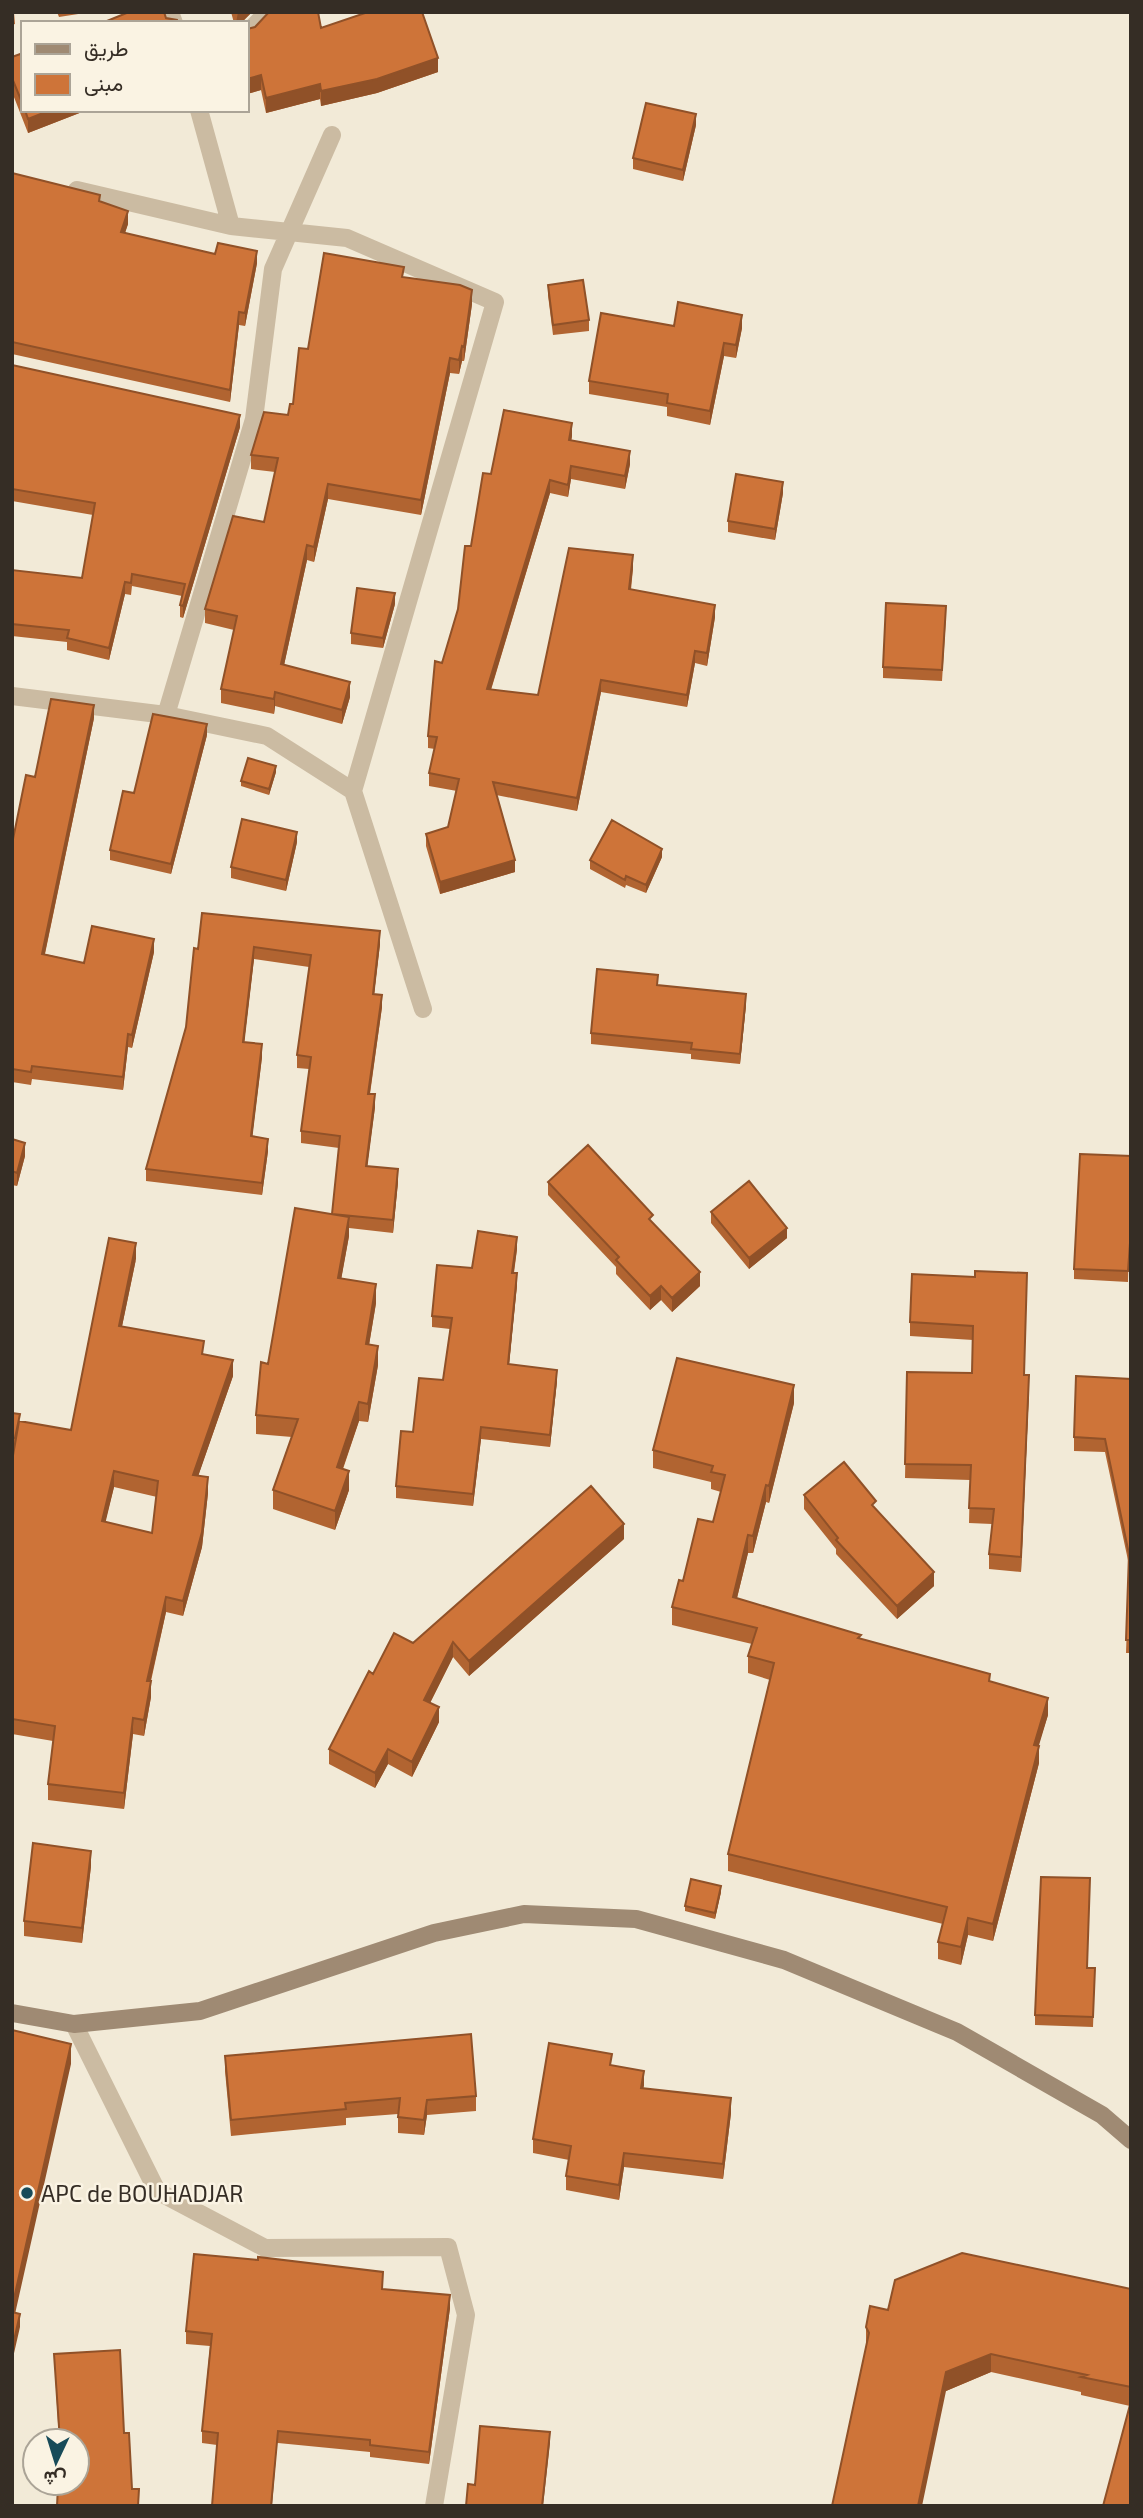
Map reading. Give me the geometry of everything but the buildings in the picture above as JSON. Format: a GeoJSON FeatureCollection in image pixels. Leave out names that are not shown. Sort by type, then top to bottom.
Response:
{"type":"FeatureCollection","features":[{"type":"Feature","properties":{"kind":"main road"},"geometry":{"type":"LineString","coordinates":[[12,2013],[74,2024],[200,2011],[434,1933],[524,1914],[636,1919],[784,1961],[957,2032],[1102,2115],[1131,2140]]}},
{"type":"Feature","properties":{"kind":"street"},"geometry":{"type":"LineString","coordinates":[[248,32],[268,12]]}},
{"type":"Feature","properties":{"kind":"street"},"geometry":{"type":"LineString","coordinates":[[200,112],[231,226]]}},
{"type":"Feature","properties":{"kind":"street"},"geometry":{"type":"LineString","coordinates":[[166,715],[248,418],[273,269],[332,135]]}},
{"type":"Feature","properties":{"kind":"street"},"geometry":{"type":"LineString","coordinates":[[64,187],[231,226],[347,238],[495,302],[353,791],[423,1009]]}},
{"type":"Feature","properties":{"kind":"street"},"geometry":{"type":"LineString","coordinates":[[12,696],[166,715],[268,736],[353,791]]}},
{"type":"Feature","properties":{"kind":"street"},"geometry":{"type":"LineString","coordinates":[[74,2024],[157,2191],[265,2248],[448,2247],[466,2315],[434,2506]]}},
{"type":"Feature","properties":{"kind":"place","name":"APC de BOUHADJAR"},"geometry":{"type":"Point","coordinates":[27,2193]}}]}
